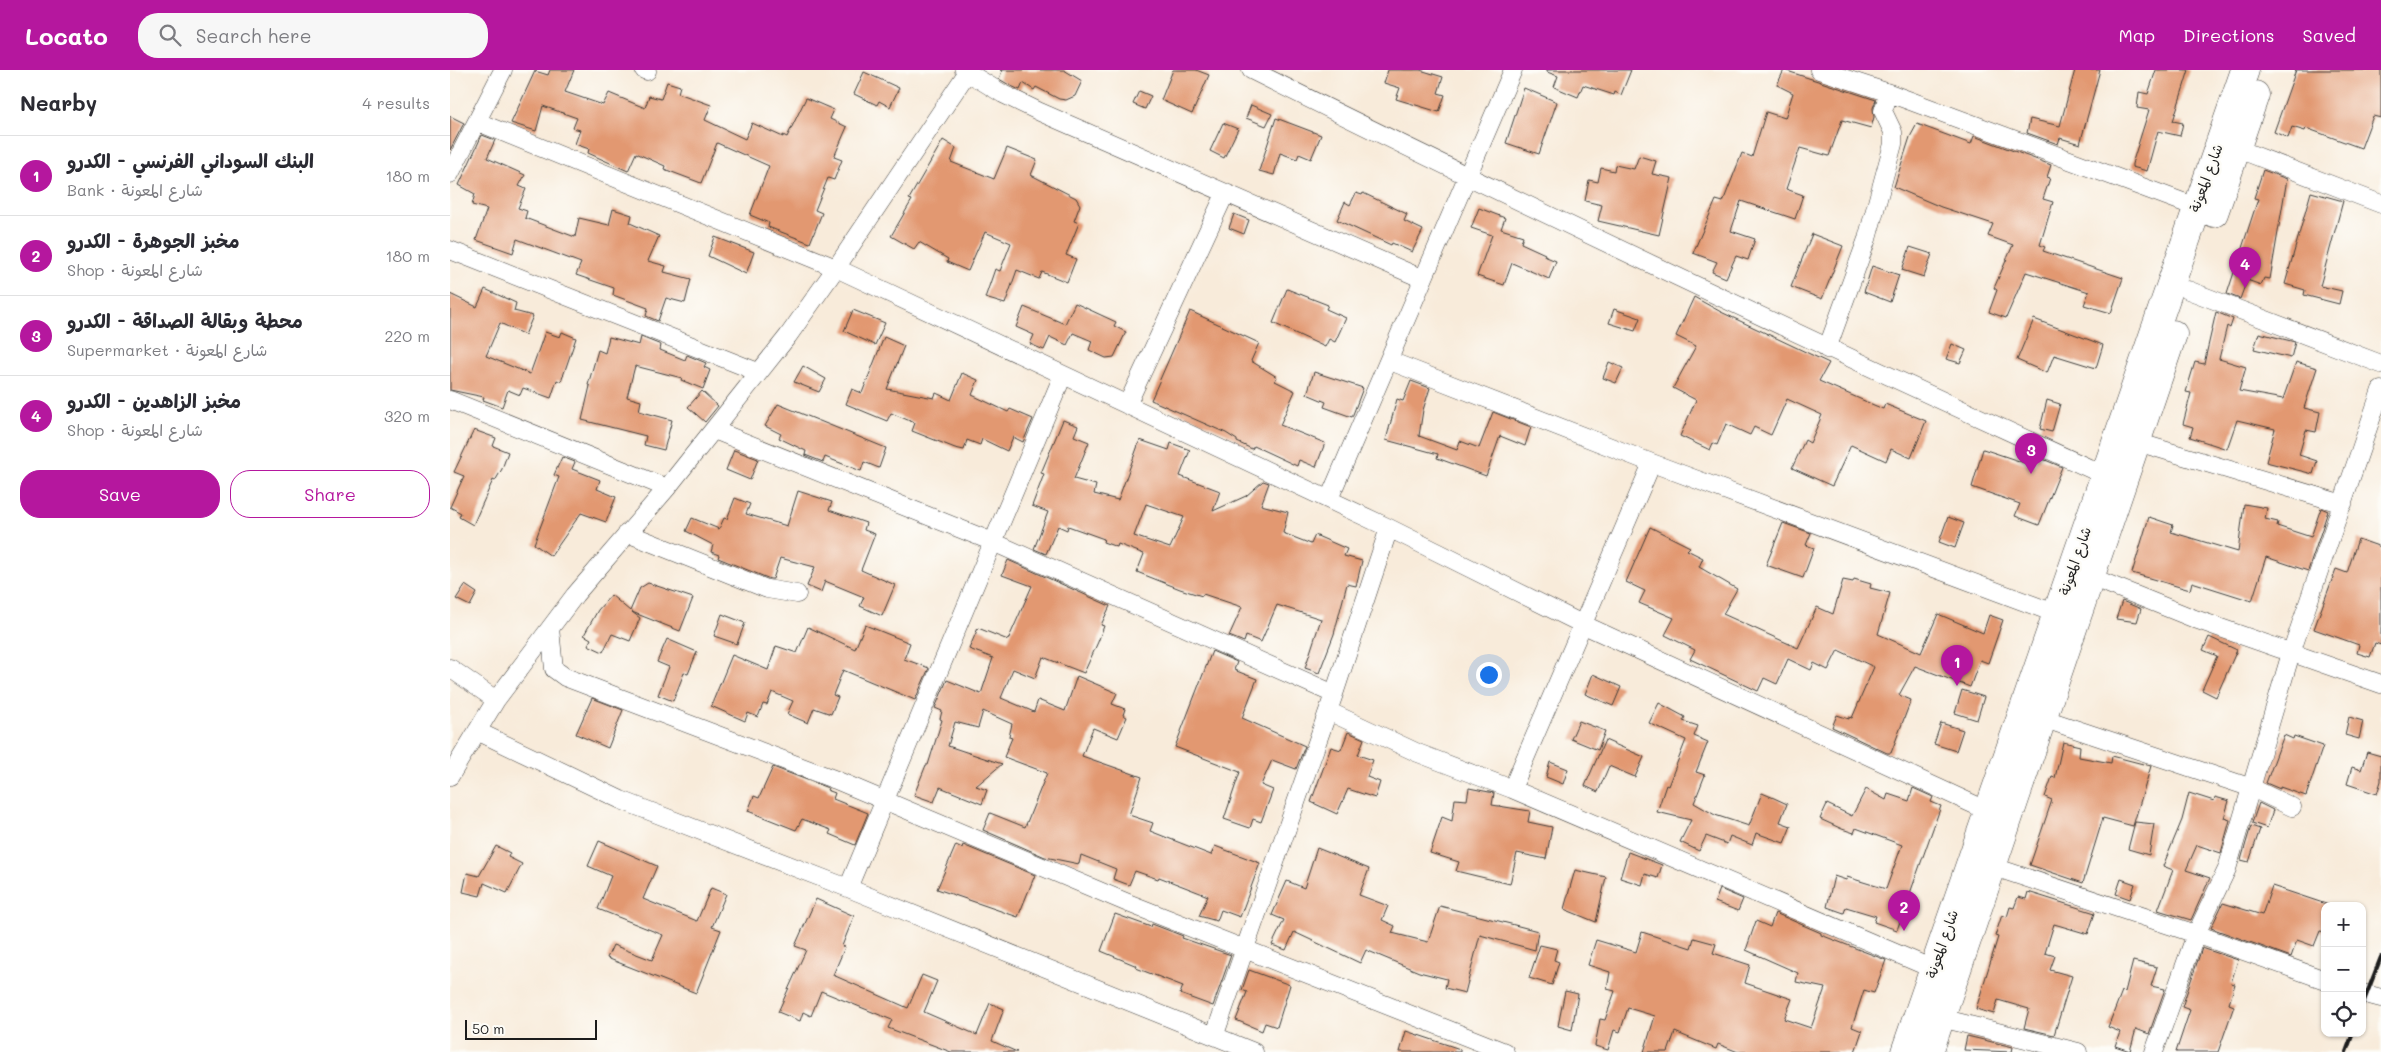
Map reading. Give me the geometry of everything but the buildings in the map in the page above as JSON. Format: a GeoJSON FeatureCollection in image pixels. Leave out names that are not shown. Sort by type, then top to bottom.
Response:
{"type":"FeatureCollection","features":[{"type":"Feature","properties":{"kind":"highway","name":"شارع المعونة"},"geometry":{"type":"LineString","coordinates":[[1929,1052],[2137,442],[2155,356],[2196,207],[2245,70]]}},
{"type":"Feature","properties":{"kind":"highway","name":"شارع المعونة"},"geometry":{"type":"LineString","coordinates":[[1905,1052],[2104,475],[2155,356],[2188,290],[2264,70]]}},
{"type":"Feature","properties":{"kind":"street"},"geometry":{"type":"LineString","coordinates":[[450,174],[503,70]]}},
{"type":"Feature","properties":{"kind":"street"},"geometry":{"type":"LineString","coordinates":[[1251,70],[1466,176],[1827,349],[2104,475]]}},
{"type":"Feature","properties":{"kind":"street"},"geometry":{"type":"LineString","coordinates":[[1329,500],[1390,361],[1466,176],[1513,70]]}},
{"type":"Feature","properties":{"kind":"street"},"geometry":{"type":"LineString","coordinates":[[1819,70],[1889,93],[2196,207]]}},
{"type":"Feature","properties":{"kind":"street"},"geometry":{"type":"LineString","coordinates":[[450,776],[496,700],[550,628],[627,533],[667,488],[788,336],[836,268],[967,71],[1003,94],[1040,112],[1423,279]]}},
{"type":"Feature","properties":{"kind":"street"},"geometry":{"type":"LineString","coordinates":[[1827,349],[1867,239],[1893,144],[1893,132],[1883,111],[1889,93]]}},
{"type":"Feature","properties":{"kind":"street"},"geometry":{"type":"LineString","coordinates":[[478,122],[836,268],[1389,528],[1582,624],[1988,811]]}},
{"type":"Feature","properties":{"kind":"street"},"geometry":{"type":"LineString","coordinates":[[2238,149],[2381,204]]}},
{"type":"Feature","properties":{"kind":"street"},"geometry":{"type":"LineString","coordinates":[[1127,405],[1225,194]]}},
{"type":"Feature","properties":{"kind":"street"},"geometry":{"type":"LineString","coordinates":[[450,250],[758,372]]}},
{"type":"Feature","properties":{"kind":"street"},"geometry":{"type":"LineString","coordinates":[[2188,290],[2381,364]]}},
{"type":"Feature","properties":{"kind":"street"},"geometry":{"type":"LineString","coordinates":[[1390,361],[1652,463],[2057,614]]}},
{"type":"Feature","properties":{"kind":"street"},"geometry":{"type":"LineString","coordinates":[[848,888],[1063,375]]}},
{"type":"Feature","properties":{"kind":"street"},"geometry":{"type":"LineString","coordinates":[[2154,1052],[2196,934],[2228,869],[2291,653],[2381,390]]}},
{"type":"Feature","properties":{"kind":"street"},"geometry":{"type":"LineString","coordinates":[[450,400],[667,488]]}},
{"type":"Feature","properties":{"kind":"street"},"geometry":{"type":"LineString","coordinates":[[714,430],[993,542],[1334,694]]}},
{"type":"Feature","properties":{"kind":"street"},"geometry":{"type":"LineString","coordinates":[[2137,442],[2343,504]]}},
{"type":"Feature","properties":{"kind":"street"},"geometry":{"type":"LineString","coordinates":[[1512,789],[1652,463]]}},
{"type":"Feature","properties":{"kind":"street"},"geometry":{"type":"LineString","coordinates":[[1215,1034],[1334,694],[1389,528]]}},
{"type":"Feature","properties":{"kind":"street"},"geometry":{"type":"LineString","coordinates":[[627,533],[767,589],[797,594]]}},
{"type":"Feature","properties":{"kind":"street"},"geometry":{"type":"LineString","coordinates":[[2090,577],[2195,619],[2381,684]]}},
{"type":"Feature","properties":{"kind":"street"},"geometry":{"type":"LineString","coordinates":[[550,628],[552,662],[556,672],[560,675],[836,780],[884,802],[1245,949],[1504,1052]]}},
{"type":"Feature","properties":{"kind":"street"},"geometry":{"type":"LineString","coordinates":[[450,668],[496,700]]}},
{"type":"Feature","properties":{"kind":"street"},"geometry":{"type":"LineString","coordinates":[[1328,711],[1418,753],[1512,789],[1933,969]]}},
{"type":"Feature","properties":{"kind":"street"},"geometry":{"type":"LineString","coordinates":[[2042,718],[2252,788],[2292,807]]}},
{"type":"Feature","properties":{"kind":"street"},"geometry":{"type":"LineString","coordinates":[[477,731],[621,800],[1215,1034],[1247,1051]]}},
{"type":"Feature","properties":{"kind":"street"},"geometry":{"type":"LineString","coordinates":[[1991,866],[2196,934],[2321,979]]}},
{"type":"Feature","properties":{"kind":"street"},"geometry":{"type":"LineString","coordinates":[[2366,994],[2381,998]]}},
{"type":"Feature","properties":{"kind":"street"},"geometry":{"type":"LineString","coordinates":[[1941,1018],[2078,1052]]}},
{"type":"Feature","properties":{"kind":"railway"},"geometry":{"type":"LineString","coordinates":[[2366,996],[2381,957]]}},
{"type":"Feature","properties":{"kind":"railway"},"geometry":{"type":"LineString","coordinates":[[2346,1052],[2352,1037]]}},
{"type":"Feature","properties":{"kind":"place","name":"مخبز الزاهدين - الكدرو"},"geometry":{"type":"Point","coordinates":[2245,288]}},
{"type":"Feature","properties":{"kind":"place","name":"محطة وبقالة الصداقة - الكدرو"},"geometry":{"type":"Point","coordinates":[2031,474]}},
{"type":"Feature","properties":{"kind":"place","name":"البنك السوداني الفرنسي - الكدرو"},"geometry":{"type":"Point","coordinates":[1957,686]}},
{"type":"Feature","properties":{"kind":"place","name":"مخبز الجوهرة - الكدرو"},"geometry":{"type":"Point","coordinates":[1904,931]}}]}
